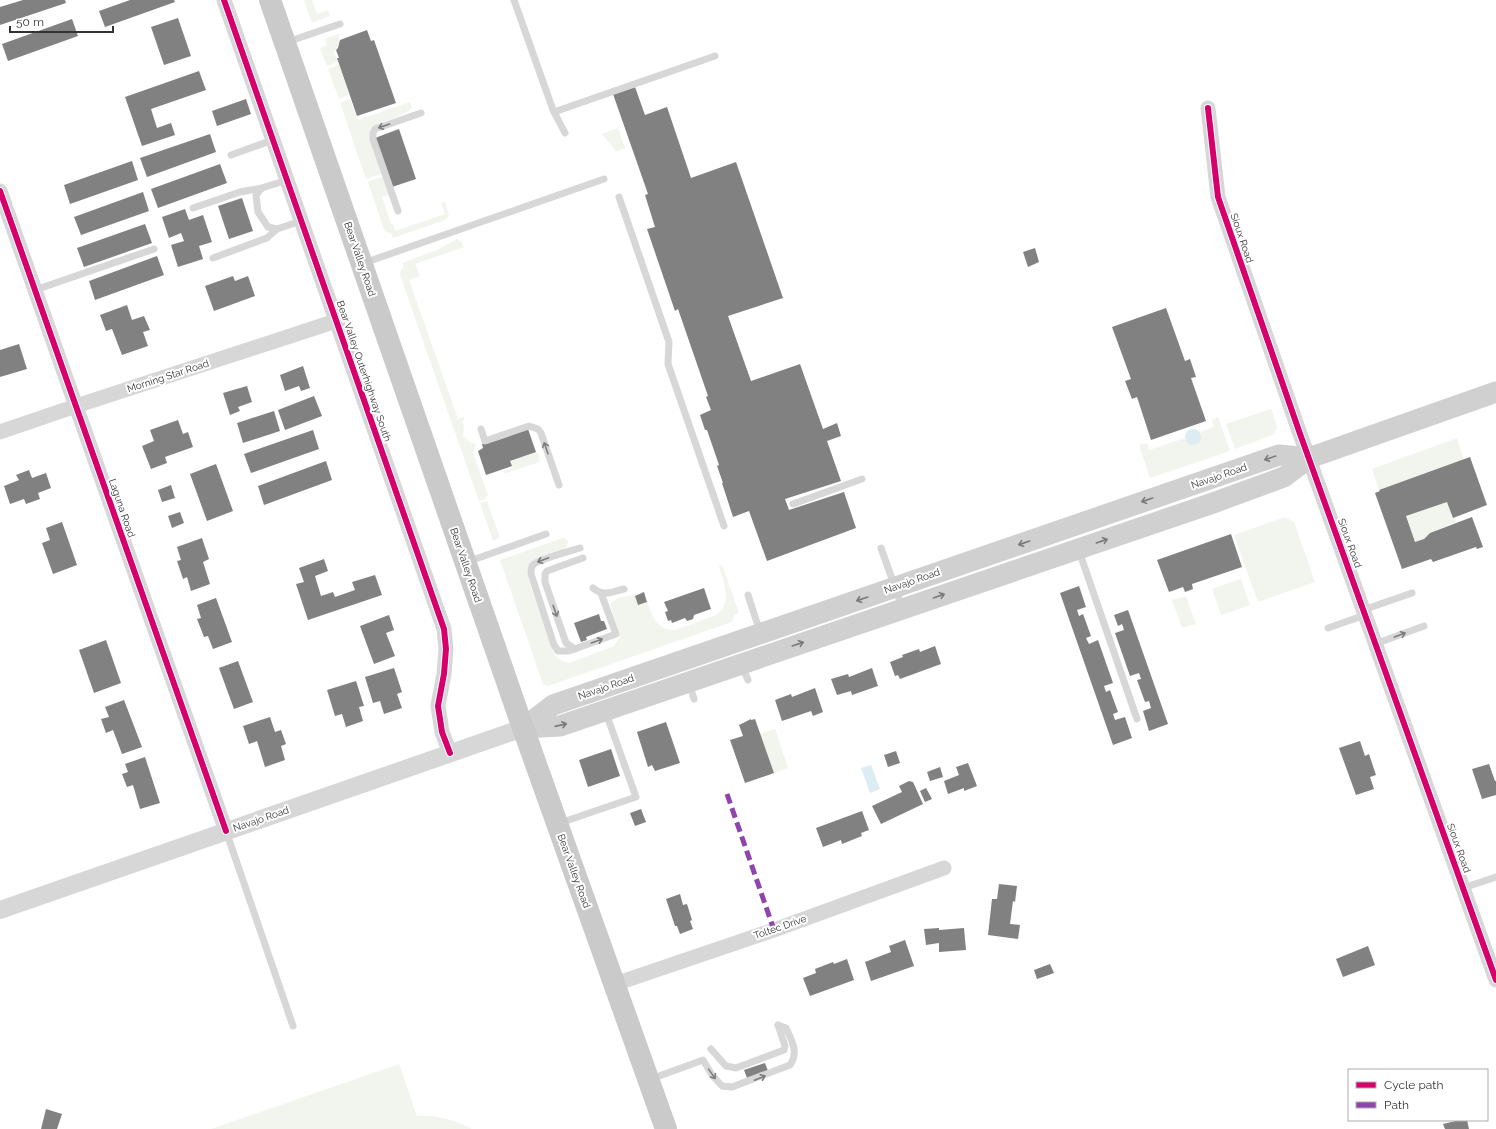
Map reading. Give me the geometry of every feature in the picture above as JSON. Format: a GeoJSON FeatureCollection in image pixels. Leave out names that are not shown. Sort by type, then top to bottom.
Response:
{"type":"FeatureCollection","features":[{"type":"Feature","properties":{"kind":"main road","name":"Bear Valley Road"},"geometry":{"type":"LineString","coordinates":[[270,0],[465,563],[666,1129]]}},
{"type":"Feature","properties":{"kind":"main road","name":"Navajo Road"},"geometry":{"type":"LineString","coordinates":[[523,728],[553,705],[765,644],[902,609],[1078,549],[1284,477],[1309,458],[1496,392]]}},
{"type":"Feature","properties":{"kind":"main road","name":"Navajo Road"},"geometry":{"type":"LineString","coordinates":[[523,728],[560,726],[606,710],[691,690],[744,672],[765,644],[895,587],[1280,455],[1309,458]]}},
{"type":"Feature","properties":{"kind":"street","name":"Bear Valley Outerhighway South"},"geometry":{"type":"LineString","coordinates":[[224,0],[444,629],[446,649],[444,674],[438,706],[442,732],[450,753]]}},
{"type":"Feature","properties":{"kind":"street","name":"Sioux Road"},"geometry":{"type":"LineString","coordinates":[[1208,108],[1218,196],[1309,458],[1496,980]]}},
{"type":"Feature","properties":{"kind":"street","name":"Laguna Road"},"geometry":{"type":"LineString","coordinates":[[0,191],[226,831]]}},
{"type":"Feature","properties":{"kind":"street","name":"Morning Star Road"},"geometry":{"type":"LineString","coordinates":[[0,432],[336,321]]}},
{"type":"Feature","properties":{"kind":"street","name":"Navajo Road"},"geometry":{"type":"LineString","coordinates":[[0,910],[523,728]]}},
{"type":"Feature","properties":{"kind":"street","name":"Toltec Drive"},"geometry":{"type":"LineString","coordinates":[[615,984],[772,931],[944,868]]}},
{"type":"Feature","properties":{"kind":"lane"},"geometry":{"type":"LineString","coordinates":[[514,0],[554,112],[564,133]]}},
{"type":"Feature","properties":{"kind":"lane"},"geometry":{"type":"LineString","coordinates":[[285,43],[340,24]]}},
{"type":"Feature","properties":{"kind":"lane"},"geometry":{"type":"LineString","coordinates":[[554,112],[715,56]]}},
{"type":"Feature","properties":{"kind":"lane"},"geometry":{"type":"LineString","coordinates":[[398,211],[373,138],[373,133],[375,129],[421,113]]}},
{"type":"Feature","properties":{"kind":"lane"},"geometry":{"type":"LineString","coordinates":[[231,155],[273,140]]}},
{"type":"Feature","properties":{"kind":"lane"},"geometry":{"type":"LineString","coordinates":[[361,264],[604,179]]}},
{"type":"Feature","properties":{"kind":"lane"},"geometry":{"type":"LineString","coordinates":[[193,208],[240,192],[262,188],[287,180]]}},
{"type":"Feature","properties":{"kind":"lane"},"geometry":{"type":"LineString","coordinates":[[262,188],[256,195],[258,212],[268,227],[278,229]]}},
{"type":"Feature","properties":{"kind":"lane"},"geometry":{"type":"LineString","coordinates":[[619,197],[669,342],[668,364],[724,526]]}},
{"type":"Feature","properties":{"kind":"lane"},"geometry":{"type":"LineString","coordinates":[[213,258],[267,238],[278,229],[301,221]]}},
{"type":"Feature","properties":{"kind":"lane"},"geometry":{"type":"LineString","coordinates":[[35,290],[154,250]]}},
{"type":"Feature","properties":{"kind":"lane"},"geometry":{"type":"LineString","coordinates":[[481,429],[485,441],[529,426],[538,429],[541,433],[559,484]]}},
{"type":"Feature","properties":{"kind":"lane"},"geometry":{"type":"LineString","coordinates":[[793,504],[862,479]]}},
{"type":"Feature","properties":{"kind":"lane"},"geometry":{"type":"LineString","coordinates":[[465,563],[546,534]]}},
{"type":"Feature","properties":{"kind":"lane"},"geometry":{"type":"LineString","coordinates":[[580,548],[539,561],[533,565],[530,570],[554,645],[558,651],[575,649],[616,634],[601,593]]}},
{"type":"Feature","properties":{"kind":"lane"},"geometry":{"type":"LineString","coordinates":[[881,548],[902,609]]}},
{"type":"Feature","properties":{"kind":"lane"},"geometry":{"type":"LineString","coordinates":[[1078,549],[1137,719]]}},
{"type":"Feature","properties":{"kind":"lane"},"geometry":{"type":"LineString","coordinates":[[575,649],[566,643],[545,582],[545,574],[547,571],[583,558]]}},
{"type":"Feature","properties":{"kind":"lane"},"geometry":{"type":"LineString","coordinates":[[593,588],[605,594],[624,589]]}},
{"type":"Feature","properties":{"kind":"lane"},"geometry":{"type":"LineString","coordinates":[[1328,628],[1412,593]]}},
{"type":"Feature","properties":{"kind":"lane"},"geometry":{"type":"LineString","coordinates":[[748,595],[765,644]]}},
{"type":"Feature","properties":{"kind":"lane"},"geometry":{"type":"LineString","coordinates":[[1375,644],[1424,626]]}},
{"type":"Feature","properties":{"kind":"lane"},"geometry":{"type":"LineString","coordinates":[[557,824],[636,797],[606,710]]}},
{"type":"Feature","properties":{"kind":"lane"},"geometry":{"type":"LineString","coordinates":[[226,831],[293,1026]]}},
{"type":"Feature","properties":{"kind":"lane"},"geometry":{"type":"LineString","coordinates":[[1463,888],[1496,877]]}},
{"type":"Feature","properties":{"kind":"lane"},"geometry":{"type":"LineString","coordinates":[[648,1080],[703,1060],[712,1075],[722,1086],[732,1087],[790,1065],[794,1060],[794,1047],[786,1028],[778,1025],[786,1046],[784,1050],[736,1068],[726,1066],[711,1049]]}},
{"type":"Feature","properties":{"kind":"shaded area"},"geometry":{"type":"Polygon","coordinates":[[[304,0],[312,0],[317,14],[328,10],[330,16],[312,23],[304,0]]]}},
{"type":"Feature","properties":{"kind":"shaded area"},"geometry":{"type":"Polygon","coordinates":[[[338,34],[339,44],[334,52],[338,62],[327,66],[320,48],[327,45],[325,39],[338,34]]]}},
{"type":"Feature","properties":{"kind":"shaded area"},"geometry":{"type":"Polygon","coordinates":[[[339,65],[349,95],[339,99],[328,69],[339,65]]]}},
{"type":"Feature","properties":{"kind":"shaded area"},"geometry":{"type":"Polygon","coordinates":[[[350,99],[358,120],[410,102],[412,108],[402,115],[380,123],[370,129],[383,173],[366,179],[340,103],[350,99]]]}},
{"type":"Feature","properties":{"kind":"shaded area"},"geometry":{"type":"Polygon","coordinates":[[[618,128],[625,148],[616,151],[602,134],[618,128]]]}},
{"type":"Feature","properties":{"kind":"shaded area"},"geometry":{"type":"Polygon","coordinates":[[[384,176],[391,194],[382,197],[391,224],[393,224],[395,231],[445,214],[441,203],[445,202],[449,216],[445,220],[393,238],[391,233],[384,230],[368,182],[384,176]]]}},
{"type":"Feature","properties":{"kind":"shaded area"},"geometry":{"type":"Polygon","coordinates":[[[457,239],[461,241],[464,247],[415,264],[420,276],[409,280],[458,419],[464,417],[463,435],[468,441],[476,445],[473,452],[488,496],[485,497],[486,499],[479,501],[400,275],[401,270],[404,268],[402,263],[437,250],[457,239]]]}},
{"type":"Feature","properties":{"kind":"shaded area"},"geometry":{"type":"Polygon","coordinates":[[[1271,409],[1277,427],[1275,433],[1235,449],[1226,424],[1271,409]]]}},
{"type":"Feature","properties":{"kind":"shaded area"},"geometry":{"type":"Polygon","coordinates":[[[1218,417],[1230,451],[1150,478],[1139,445],[1147,443],[1149,450],[1185,438],[1186,440],[1201,434],[1200,432],[1214,427],[1212,420],[1218,417]]]}},
{"type":"Feature","properties":{"kind":"shaded area"},"geometry":{"type":"Polygon","coordinates":[[[1190,429],[1196,429],[1201,434],[1199,443],[1196,445],[1190,445],[1185,440],[1185,434],[1190,429]]]}},
{"type":"Feature","properties":{"kind":"shaded area"},"geometry":{"type":"Polygon","coordinates":[[[1457,438],[1464,460],[1379,490],[1372,469],[1457,438]]]}},
{"type":"Feature","properties":{"kind":"shaded area"},"geometry":{"type":"Polygon","coordinates":[[[535,452],[538,453],[540,462],[506,473],[502,472],[513,468],[510,461],[535,452]]]}},
{"type":"Feature","properties":{"kind":"shaded area"},"geometry":{"type":"Polygon","coordinates":[[[487,501],[500,538],[493,541],[480,503],[487,501]]]}},
{"type":"Feature","properties":{"kind":"shaded area"},"geometry":{"type":"Polygon","coordinates":[[[1447,502],[1456,522],[1430,533],[1424,539],[1415,542],[1406,516],[1447,502]]]}},
{"type":"Feature","properties":{"kind":"shaded area"},"geometry":{"type":"Polygon","coordinates":[[[1285,517],[1294,522],[1315,582],[1258,602],[1234,535],[1285,517]]]}},
{"type":"Feature","properties":{"kind":"shaded area"},"geometry":{"type":"Polygon","coordinates":[[[563,538],[568,541],[567,546],[564,549],[545,555],[534,561],[528,571],[528,578],[553,652],[561,660],[569,663],[614,646],[619,639],[620,634],[610,604],[618,598],[635,595],[638,605],[647,602],[651,613],[660,626],[670,630],[676,630],[716,615],[721,610],[726,599],[725,586],[719,566],[721,565],[739,613],[734,615],[733,621],[729,623],[548,686],[543,684],[500,560],[563,538]]]}},
{"type":"Feature","properties":{"kind":"shaded area"},"geometry":{"type":"Polygon","coordinates":[[[1241,579],[1250,605],[1221,615],[1212,589],[1241,579]]]}},
{"type":"Feature","properties":{"kind":"shaded area"},"geometry":{"type":"Polygon","coordinates":[[[1186,596],[1196,624],[1182,628],[1172,600],[1186,596]]]}},
{"type":"Feature","properties":{"kind":"shaded area"},"geometry":{"type":"Polygon","coordinates":[[[775,729],[788,768],[774,773],[760,734],[775,729]]]}},
{"type":"Feature","properties":{"kind":"shaded area"},"geometry":{"type":"Polygon","coordinates":[[[871,765],[880,789],[870,793],[861,768],[871,765]]]}},
{"type":"Feature","properties":{"kind":"shaded area"},"geometry":{"type":"Polygon","coordinates":[[[399,1064],[417,1116],[432,1116],[445,1119],[472,1129],[211,1129],[399,1064]]]}},
{"type":"Feature","properties":{"kind":"building"},"geometry":{"type":"Polygon","coordinates":[[[23,0],[65,0],[66,3],[0,25],[0,7],[23,0]]]}},
{"type":"Feature","properties":{"kind":"building"},"geometry":{"type":"Polygon","coordinates":[[[130,0],[174,0],[175,2],[105,27],[99,11],[130,0]]]}},
{"type":"Feature","properties":{"kind":"building"},"geometry":{"type":"Polygon","coordinates":[[[178,18],[191,56],[164,65],[151,27],[178,18]]]}},
{"type":"Feature","properties":{"kind":"building"},"geometry":{"type":"Polygon","coordinates":[[[72,19],[78,36],[8,61],[2,44],[72,19]]]}},
{"type":"Feature","properties":{"kind":"building"},"geometry":{"type":"Polygon","coordinates":[[[367,30],[371,41],[374,40],[396,103],[357,116],[337,58],[339,58],[336,50],[340,40],[367,30]]]}},
{"type":"Feature","properties":{"kind":"building"},"geometry":{"type":"Polygon","coordinates":[[[199,71],[206,90],[151,109],[157,128],[171,123],[175,135],[142,146],[125,97],[199,71]]]}},
{"type":"Feature","properties":{"kind":"building"},"geometry":{"type":"Polygon","coordinates":[[[635,87],[645,115],[667,107],[691,178],[736,162],[783,298],[728,316],[751,381],[800,364],[823,429],[837,423],[841,436],[827,441],[841,481],[785,499],[789,510],[844,492],[856,528],[767,561],[749,511],[733,517],[717,466],[719,465],[707,430],[705,430],[700,415],[711,410],[706,397],[708,396],[678,309],[675,311],[647,229],[655,227],[645,195],[648,194],[613,94],[635,87]]]}},
{"type":"Feature","properties":{"kind":"building"},"geometry":{"type":"Polygon","coordinates":[[[246,99],[251,114],[217,126],[212,111],[246,99]]]}},
{"type":"Feature","properties":{"kind":"building"},"geometry":{"type":"Polygon","coordinates":[[[399,129],[416,179],[392,187],[375,138],[399,129]]]}},
{"type":"Feature","properties":{"kind":"building"},"geometry":{"type":"Polygon","coordinates":[[[210,134],[216,152],[147,177],[140,158],[210,134]]]}},
{"type":"Feature","properties":{"kind":"building"},"geometry":{"type":"Polygon","coordinates":[[[132,161],[138,180],[70,204],[64,185],[132,161]]]}},
{"type":"Feature","properties":{"kind":"building"},"geometry":{"type":"Polygon","coordinates":[[[220,164],[227,183],[158,208],[151,189],[220,164]]]}},
{"type":"Feature","properties":{"kind":"building"},"geometry":{"type":"Polygon","coordinates":[[[143,192],[149,211],[81,235],[74,217],[143,192]]]}},
{"type":"Feature","properties":{"kind":"building"},"geometry":{"type":"Polygon","coordinates":[[[242,198],[253,231],[229,239],[218,206],[242,198]]]}},
{"type":"Feature","properties":{"kind":"building"},"geometry":{"type":"Polygon","coordinates":[[[185,209],[189,220],[203,215],[212,242],[199,246],[203,259],[178,267],[171,245],[184,241],[181,233],[169,238],[162,217],[185,209]]]}},
{"type":"Feature","properties":{"kind":"building"},"geometry":{"type":"Polygon","coordinates":[[[145,224],[152,243],[84,267],[77,248],[145,224]]]}},
{"type":"Feature","properties":{"kind":"building"},"geometry":{"type":"Polygon","coordinates":[[[1035,248],[1039,262],[1028,267],[1023,252],[1035,248]]]}},
{"type":"Feature","properties":{"kind":"building"},"geometry":{"type":"Polygon","coordinates":[[[157,256],[164,275],[95,300],[89,281],[157,256]]]}},
{"type":"Feature","properties":{"kind":"building"},"geometry":{"type":"Polygon","coordinates":[[[233,276],[235,281],[248,276],[255,296],[214,311],[205,286],[233,276]]]}},
{"type":"Feature","properties":{"kind":"building"},"geometry":{"type":"Polygon","coordinates":[[[127,305],[132,320],[144,316],[150,330],[143,332],[148,346],[122,355],[112,329],[106,331],[100,315],[127,305]]]}},
{"type":"Feature","properties":{"kind":"building"},"geometry":{"type":"Polygon","coordinates":[[[1166,308],[1185,361],[1190,359],[1196,377],[1191,378],[1206,421],[1151,440],[1137,397],[1132,399],[1125,381],[1131,379],[1112,327],[1166,308]]]}},
{"type":"Feature","properties":{"kind":"building"},"geometry":{"type":"Polygon","coordinates":[[[19,344],[27,369],[0,377],[0,350],[19,344]]]}},
{"type":"Feature","properties":{"kind":"building"},"geometry":{"type":"Polygon","coordinates":[[[303,366],[310,388],[301,391],[299,386],[285,391],[280,375],[303,366]]]}},
{"type":"Feature","properties":{"kind":"building"},"geometry":{"type":"Polygon","coordinates":[[[247,386],[252,402],[238,407],[240,411],[230,415],[223,393],[247,386]]]}},
{"type":"Feature","properties":{"kind":"building"},"geometry":{"type":"Polygon","coordinates":[[[314,396],[322,416],[285,430],[278,410],[314,396]]]}},
{"type":"Feature","properties":{"kind":"building"},"geometry":{"type":"Polygon","coordinates":[[[274,411],[280,431],[243,443],[237,423],[274,411]]]}},
{"type":"Feature","properties":{"kind":"building"},"geometry":{"type":"Polygon","coordinates":[[[178,420],[183,434],[188,432],[193,447],[165,457],[167,463],[151,469],[142,446],[154,441],[150,430],[178,420]]]}},
{"type":"Feature","properties":{"kind":"building"},"geometry":{"type":"Polygon","coordinates":[[[528,429],[536,452],[510,461],[512,466],[486,475],[478,451],[483,448],[482,444],[528,429]]]}},
{"type":"Feature","properties":{"kind":"building"},"geometry":{"type":"Polygon","coordinates":[[[313,430],[319,449],[251,473],[244,454],[313,430]]]}},
{"type":"Feature","properties":{"kind":"building"},"geometry":{"type":"Polygon","coordinates":[[[1470,457],[1487,505],[1453,518],[1447,502],[1406,516],[1415,542],[1424,539],[1430,533],[1472,517],[1483,547],[1477,549],[1476,547],[1433,562],[1431,559],[1402,569],[1375,493],[1380,491],[1379,490],[1470,457]]]}},
{"type":"Feature","properties":{"kind":"building"},"geometry":{"type":"Polygon","coordinates":[[[326,461],[332,480],[264,505],[258,486],[326,461]]]}},
{"type":"Feature","properties":{"kind":"building"},"geometry":{"type":"Polygon","coordinates":[[[216,464],[233,511],[207,521],[190,474],[216,464]]]}},
{"type":"Feature","properties":{"kind":"building"},"geometry":{"type":"Polygon","coordinates":[[[29,470],[32,478],[46,473],[51,488],[38,493],[40,499],[26,504],[24,499],[10,504],[4,486],[19,480],[16,475],[29,470]]]}},
{"type":"Feature","properties":{"kind":"building"},"geometry":{"type":"Polygon","coordinates":[[[171,485],[175,498],[162,502],[158,490],[171,485]]]}},
{"type":"Feature","properties":{"kind":"building"},"geometry":{"type":"Polygon","coordinates":[[[180,512],[184,523],[172,528],[168,516],[180,512]]]}},
{"type":"Feature","properties":{"kind":"building"},"geometry":{"type":"Polygon","coordinates":[[[62,522],[77,565],[53,574],[42,543],[50,540],[46,528],[62,522]]]}},
{"type":"Feature","properties":{"kind":"building"},"geometry":{"type":"Polygon","coordinates":[[[1231,534],[1242,567],[1192,584],[1193,589],[1185,592],[1183,587],[1169,592],[1157,560],[1231,534]]]}},
{"type":"Feature","properties":{"kind":"building"},"geometry":{"type":"Polygon","coordinates":[[[202,538],[209,559],[203,562],[210,584],[191,591],[187,577],[183,579],[177,561],[181,560],[177,547],[202,538]]]}},
{"type":"Feature","properties":{"kind":"building"},"geometry":{"type":"Polygon","coordinates":[[[324,559],[328,571],[315,576],[321,596],[333,592],[335,597],[355,590],[352,582],[375,575],[382,595],[308,620],[296,584],[304,582],[299,568],[324,559]]]}},
{"type":"Feature","properties":{"kind":"building"},"geometry":{"type":"Polygon","coordinates":[[[1079,586],[1086,607],[1077,610],[1079,616],[1083,614],[1091,636],[1086,638],[1089,644],[1098,640],[1113,683],[1104,686],[1106,692],[1110,690],[1118,712],[1113,714],[1115,720],[1125,717],[1132,738],[1113,745],[1060,593],[1079,586]]]}},
{"type":"Feature","properties":{"kind":"building"},"geometry":{"type":"Polygon","coordinates":[[[704,588],[711,609],[694,615],[693,619],[687,621],[685,618],[672,623],[671,620],[668,621],[665,612],[668,611],[664,602],[704,588]]]}},
{"type":"Feature","properties":{"kind":"building"},"geometry":{"type":"Polygon","coordinates":[[[644,592],[647,602],[638,605],[635,596],[644,592]]]}},
{"type":"Feature","properties":{"kind":"building"},"geometry":{"type":"Polygon","coordinates":[[[216,598],[232,642],[213,649],[208,636],[204,637],[197,619],[201,618],[197,605],[216,598]]]}},
{"type":"Feature","properties":{"kind":"building"},"geometry":{"type":"Polygon","coordinates":[[[1128,610],[1168,724],[1149,731],[1143,711],[1151,708],[1149,701],[1145,702],[1137,680],[1141,679],[1139,673],[1130,676],[1115,633],[1124,630],[1122,624],[1118,626],[1114,615],[1128,610]]]}},
{"type":"Feature","properties":{"kind":"building"},"geometry":{"type":"Polygon","coordinates":[[[599,614],[601,621],[604,621],[607,629],[586,637],[587,640],[581,642],[574,623],[599,614]]]}},
{"type":"Feature","properties":{"kind":"building"},"geometry":{"type":"Polygon","coordinates":[[[389,615],[394,630],[386,633],[395,656],[374,664],[360,626],[389,615]]]}},
{"type":"Feature","properties":{"kind":"building"},"geometry":{"type":"Polygon","coordinates":[[[106,640],[121,683],[94,693],[79,650],[106,640]]]}},
{"type":"Feature","properties":{"kind":"building"},"geometry":{"type":"Polygon","coordinates":[[[935,646],[941,664],[900,679],[898,675],[895,676],[890,662],[903,657],[902,655],[919,649],[920,652],[935,646]]]}},
{"type":"Feature","properties":{"kind":"building"},"geometry":{"type":"Polygon","coordinates":[[[238,661],[253,702],[234,709],[219,668],[238,661]]]}},
{"type":"Feature","properties":{"kind":"building"},"geometry":{"type":"Polygon","coordinates":[[[394,668],[402,692],[397,694],[402,708],[384,714],[380,701],[373,703],[365,677],[394,668]]]}},
{"type":"Feature","properties":{"kind":"building"},"geometry":{"type":"Polygon","coordinates":[[[872,668],[878,686],[852,695],[851,691],[837,695],[831,679],[848,674],[849,677],[872,668]]]}},
{"type":"Feature","properties":{"kind":"building"},"geometry":{"type":"Polygon","coordinates":[[[356,681],[364,706],[359,707],[363,721],[346,727],[342,714],[335,716],[327,690],[356,681]]]}},
{"type":"Feature","properties":{"kind":"building"},"geometry":{"type":"Polygon","coordinates":[[[815,688],[823,712],[813,716],[811,711],[782,721],[775,700],[791,694],[792,697],[815,688]]]}},
{"type":"Feature","properties":{"kind":"building"},"geometry":{"type":"Polygon","coordinates":[[[124,700],[142,747],[122,754],[113,730],[106,733],[101,719],[109,717],[105,707],[124,700]]]}},
{"type":"Feature","properties":{"kind":"building"},"geometry":{"type":"Polygon","coordinates":[[[270,717],[275,732],[281,730],[286,744],[281,746],[285,760],[265,767],[257,741],[249,744],[243,726],[270,717]]]}},
{"type":"Feature","properties":{"kind":"building"},"geometry":{"type":"Polygon","coordinates":[[[751,719],[755,719],[774,773],[745,783],[730,740],[743,736],[739,725],[751,719]]]}},
{"type":"Feature","properties":{"kind":"building"},"geometry":{"type":"Polygon","coordinates":[[[666,722],[680,763],[655,771],[652,765],[648,767],[637,732],[666,722]]]}},
{"type":"Feature","properties":{"kind":"building"},"geometry":{"type":"Polygon","coordinates":[[[1360,741],[1365,756],[1369,754],[1376,775],[1370,777],[1374,789],[1356,795],[1339,748],[1360,741]]]}},
{"type":"Feature","properties":{"kind":"building"},"geometry":{"type":"Polygon","coordinates":[[[611,749],[620,776],[588,787],[579,760],[611,749]]]}},
{"type":"Feature","properties":{"kind":"building"},"geometry":{"type":"Polygon","coordinates":[[[896,751],[900,763],[888,767],[884,755],[896,751]]]}},
{"type":"Feature","properties":{"kind":"building"},"geometry":{"type":"Polygon","coordinates":[[[145,757],[160,803],[140,809],[133,785],[127,787],[122,774],[128,772],[125,764],[145,757]]]}},
{"type":"Feature","properties":{"kind":"building"},"geometry":{"type":"Polygon","coordinates":[[[968,763],[977,786],[964,791],[964,788],[948,794],[944,781],[959,775],[956,767],[968,763]]]}},
{"type":"Feature","properties":{"kind":"building"},"geometry":{"type":"Polygon","coordinates":[[[1489,764],[1496,781],[1496,795],[1482,799],[1472,769],[1489,764]]]}},
{"type":"Feature","properties":{"kind":"building"},"geometry":{"type":"Polygon","coordinates":[[[940,767],[943,777],[930,781],[927,772],[940,767]]]}},
{"type":"Feature","properties":{"kind":"building"},"geometry":{"type":"Polygon","coordinates":[[[909,781],[913,782],[923,804],[881,824],[872,806],[902,792],[899,786],[909,781]]]}},
{"type":"Feature","properties":{"kind":"building"},"geometry":{"type":"Polygon","coordinates":[[[926,788],[932,799],[925,802],[920,791],[926,788]]]}},
{"type":"Feature","properties":{"kind":"building"},"geometry":{"type":"Polygon","coordinates":[[[641,809],[646,822],[635,826],[630,813],[641,809]]]}},
{"type":"Feature","properties":{"kind":"building"},"geometry":{"type":"Polygon","coordinates":[[[862,811],[869,830],[861,833],[862,836],[842,844],[841,840],[823,847],[816,828],[862,811]]]}},
{"type":"Feature","properties":{"kind":"building"},"geometry":{"type":"Polygon","coordinates":[[[999,884],[1017,886],[1015,902],[1013,901],[1010,924],[1020,925],[1018,939],[988,935],[992,899],[997,899],[999,884]]]}},
{"type":"Feature","properties":{"kind":"building"},"geometry":{"type":"Polygon","coordinates":[[[680,894],[683,905],[687,904],[693,929],[680,934],[677,926],[675,926],[666,899],[680,894]]]}},
{"type":"Feature","properties":{"kind":"building"},"geometry":{"type":"Polygon","coordinates":[[[939,928],[939,930],[964,928],[966,950],[939,952],[939,943],[926,945],[924,929],[939,928]]]}},
{"type":"Feature","properties":{"kind":"building"},"geometry":{"type":"Polygon","coordinates":[[[905,940],[914,966],[871,981],[865,962],[891,952],[889,946],[905,940]]]}},
{"type":"Feature","properties":{"kind":"building"},"geometry":{"type":"Polygon","coordinates":[[[1368,946],[1375,965],[1343,977],[1336,959],[1368,946]]]}},
{"type":"Feature","properties":{"kind":"building"},"geometry":{"type":"Polygon","coordinates":[[[847,959],[854,980],[810,996],[803,978],[816,973],[815,969],[833,962],[834,964],[847,959]]]}},
{"type":"Feature","properties":{"kind":"building"},"geometry":{"type":"Polygon","coordinates":[[[1050,964],[1054,973],[1037,979],[1034,970],[1050,964]]]}},
{"type":"Feature","properties":{"kind":"building"},"geometry":{"type":"Polygon","coordinates":[[[765,1063],[768,1071],[747,1078],[744,1070],[765,1063]]]}},
{"type":"Feature","properties":{"kind":"building"},"geometry":{"type":"Polygon","coordinates":[[[46,1109],[62,1114],[57,1129],[41,1129],[46,1109]]]}},
{"type":"Feature","properties":{"kind":"building"},"geometry":{"type":"Polygon","coordinates":[[[1456,1121],[1467,1121],[1469,1129],[1445,1129],[1443,1124],[1456,1121]]]}},
{"type":"Feature","properties":{"kind":"marked path"},"geometry":{"type":"LineString","coordinates":[[727,794],[774,930]]}},
{"type":"Feature","properties":{"kind":"cycle path"},"geometry":{"type":"LineString","coordinates":[[224,0],[444,629],[446,649],[444,674],[438,706],[442,732],[450,753]]}},
{"type":"Feature","properties":{"kind":"cycle path"},"geometry":{"type":"LineString","coordinates":[[1208,108],[1218,197],[1299,431],[1496,980]]}},
{"type":"Feature","properties":{"kind":"cycle path"},"geometry":{"type":"LineString","coordinates":[[0,191],[226,831]]}}]}
